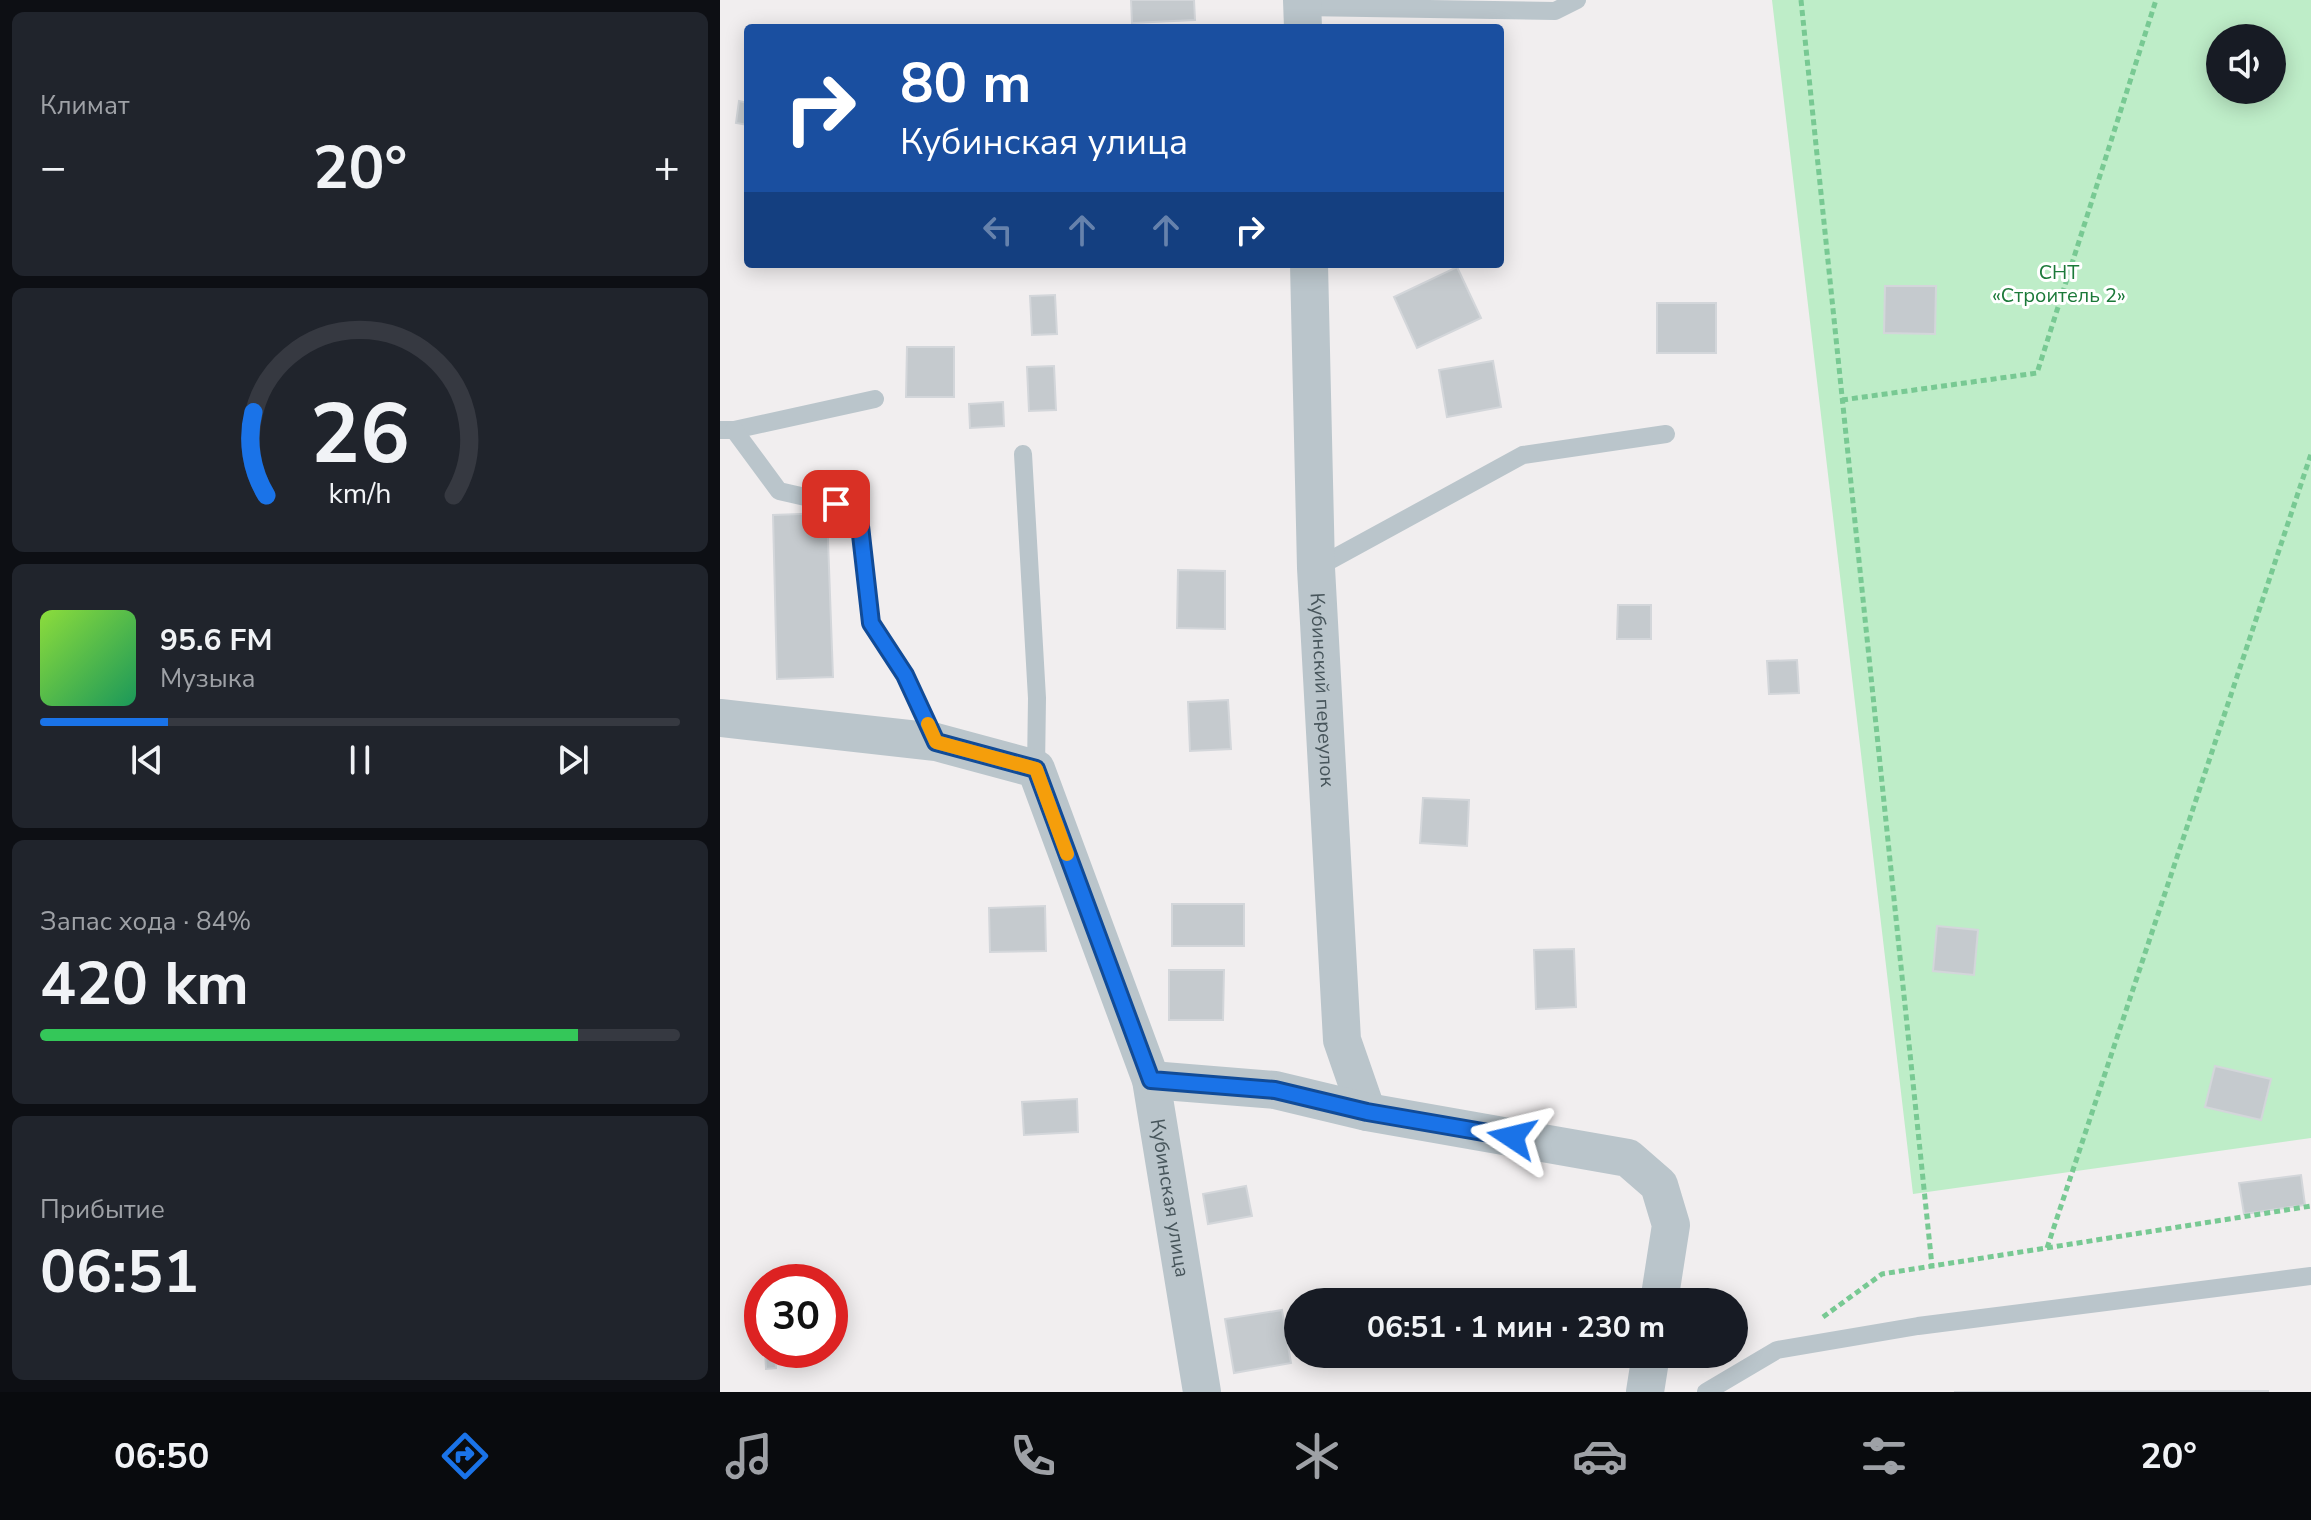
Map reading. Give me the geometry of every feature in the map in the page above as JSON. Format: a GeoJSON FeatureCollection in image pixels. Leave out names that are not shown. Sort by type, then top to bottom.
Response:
{"type":"FeatureCollection","features":[{"type":"Feature","properties":{"kind":"street","name":"Кубинский переулок"},"geometry":{"type":"LineString","coordinates":[[1309,268],[1316,568],[1342,1040],[1367,1112]]}},
{"type":"Feature","properties":{"kind":"street"},"geometry":{"type":"LineString","coordinates":[[720,718],[936,742],[1036,769]]}},
{"type":"Feature","properties":{"kind":"street","name":"Кубинская улица"},"geometry":{"type":"LineString","coordinates":[[1036,769],[1151,1080],[1202,1392]]}},
{"type":"Feature","properties":{"kind":"street"},"geometry":{"type":"LineString","coordinates":[[1151,1080],[1275,1090],[1367,1112],[1628,1158],[1659,1185],[1671,1225],[1661,1288]]}},
{"type":"Feature","properties":{"kind":"street"},"geometry":{"type":"LineString","coordinates":[[1645,1392],[1649,1368]]}},
{"type":"Feature","properties":{"kind":"lane"},"geometry":{"type":"LineString","coordinates":[[1302,12],[1555,11],[1577,0]]}},
{"type":"Feature","properties":{"kind":"lane"},"geometry":{"type":"LineString","coordinates":[[875,399],[727,430],[779,491],[836,504],[859,517],[871,623],[905,675],[936,742]]}},
{"type":"Feature","properties":{"kind":"lane"},"geometry":{"type":"LineString","coordinates":[[1316,568],[1523,455],[1666,434]]}},
{"type":"Feature","properties":{"kind":"lane"},"geometry":{"type":"LineString","coordinates":[[1023,454],[1037,698],[1036,769]]}},
{"type":"Feature","properties":{"kind":"lane"},"geometry":{"type":"LineString","coordinates":[[1706,1392],[1777,1350],[1918,1326],[2311,1276]]}},
{"type":"Feature","properties":{"kind":"path"},"geometry":{"type":"LineString","coordinates":[[1801,0],[1932,1266]]}},
{"type":"Feature","properties":{"kind":"path"},"geometry":{"type":"LineString","coordinates":[[1842,400],[2037,373],[2156,0]]}},
{"type":"Feature","properties":{"kind":"path"},"geometry":{"type":"LineString","coordinates":[[2047,1248],[2311,454]]}},
{"type":"Feature","properties":{"kind":"path"},"geometry":{"type":"LineString","coordinates":[[1777,1350],[1882,1274],[2311,1206]]}},
{"type":"Feature","properties":{"kind":"green space","name":"СНТ «Строитель 2»"},"geometry":{"type":"Polygon","coordinates":[[[1772,0],[2311,0],[2311,1138],[1913,1194],[1772,0]]]}},
{"type":"Feature","properties":{"kind":"building"},"geometry":{"type":"Polygon","coordinates":[[[1131,0],[1194,0],[1195,20],[1132,23],[1131,0]]]}},
{"type":"Feature","properties":{"kind":"building"},"geometry":{"type":"Polygon","coordinates":[[[739,101],[744,102],[744,124],[736,123],[739,101]]]}},
{"type":"Feature","properties":{"kind":"building"},"geometry":{"type":"Polygon","coordinates":[[[1457,268],[1481,318],[1417,348],[1394,297],[1457,268]]]}},
{"type":"Feature","properties":{"kind":"building"},"geometry":{"type":"Polygon","coordinates":[[[1885,286],[1936,286],[1935,334],[1884,333],[1885,286]]]}},
{"type":"Feature","properties":{"kind":"building"},"geometry":{"type":"Polygon","coordinates":[[[1055,295],[1057,334],[1032,335],[1030,296],[1055,295]]]}},
{"type":"Feature","properties":{"kind":"building"},"geometry":{"type":"Polygon","coordinates":[[[1657,303],[1716,303],[1716,353],[1657,353],[1657,303]]]}},
{"type":"Feature","properties":{"kind":"building"},"geometry":{"type":"Polygon","coordinates":[[[907,347],[954,347],[954,397],[906,397],[907,347]]]}},
{"type":"Feature","properties":{"kind":"building"},"geometry":{"type":"Polygon","coordinates":[[[1493,361],[1501,407],[1447,417],[1439,370],[1493,361]]]}},
{"type":"Feature","properties":{"kind":"building"},"geometry":{"type":"Polygon","coordinates":[[[1054,366],[1056,410],[1029,411],[1027,367],[1054,366]]]}},
{"type":"Feature","properties":{"kind":"building"},"geometry":{"type":"Polygon","coordinates":[[[1003,402],[1004,426],[970,428],[969,404],[1003,402]]]}},
{"type":"Feature","properties":{"kind":"building"},"geometry":{"type":"Polygon","coordinates":[[[827,513],[833,677],[777,679],[773,515],[827,513]]]}},
{"type":"Feature","properties":{"kind":"building"},"geometry":{"type":"Polygon","coordinates":[[[1178,570],[1225,571],[1225,629],[1177,628],[1178,570]]]}},
{"type":"Feature","properties":{"kind":"building"},"geometry":{"type":"Polygon","coordinates":[[[1618,605],[1651,605],[1651,639],[1617,639],[1618,605]]]}},
{"type":"Feature","properties":{"kind":"building"},"geometry":{"type":"Polygon","coordinates":[[[1797,660],[1799,693],[1769,694],[1767,661],[1797,660]]]}},
{"type":"Feature","properties":{"kind":"building"},"geometry":{"type":"Polygon","coordinates":[[[1228,700],[1231,749],[1190,751],[1188,702],[1228,700]]]}},
{"type":"Feature","properties":{"kind":"building"},"geometry":{"type":"Polygon","coordinates":[[[1423,798],[1469,800],[1467,846],[1420,843],[1423,798]]]}},
{"type":"Feature","properties":{"kind":"building"},"geometry":{"type":"Polygon","coordinates":[[[1172,904],[1244,904],[1244,946],[1172,946],[1172,904]]]}},
{"type":"Feature","properties":{"kind":"building"},"geometry":{"type":"Polygon","coordinates":[[[1045,906],[1046,951],[990,952],[989,908],[1045,906]]]}},
{"type":"Feature","properties":{"kind":"building"},"geometry":{"type":"Polygon","coordinates":[[[1937,926],[1978,930],[1974,975],[1933,971],[1937,926]]]}},
{"type":"Feature","properties":{"kind":"building"},"geometry":{"type":"Polygon","coordinates":[[[1574,949],[1576,1007],[1536,1009],[1534,950],[1574,949]]]}},
{"type":"Feature","properties":{"kind":"building"},"geometry":{"type":"Polygon","coordinates":[[[1169,970],[1224,970],[1223,1020],[1169,1020],[1169,970]]]}},
{"type":"Feature","properties":{"kind":"building"},"geometry":{"type":"Polygon","coordinates":[[[2215,1066],[2271,1079],[2261,1120],[2205,1107],[2215,1066]]]}},
{"type":"Feature","properties":{"kind":"building"},"geometry":{"type":"Polygon","coordinates":[[[1077,1099],[1078,1132],[1024,1135],[1022,1102],[1077,1099]]]}},
{"type":"Feature","properties":{"kind":"building"},"geometry":{"type":"Polygon","coordinates":[[[2301,1175],[2305,1205],[2244,1214],[2239,1183],[2301,1175]]]}},
{"type":"Feature","properties":{"kind":"building"},"geometry":{"type":"Polygon","coordinates":[[[1246,1186],[1252,1216],[1208,1224],[1203,1194],[1246,1186]]]}},
{"type":"Feature","properties":{"kind":"building"},"geometry":{"type":"Polygon","coordinates":[[[1282,1310],[1284,1364],[1234,1373],[1225,1319],[1282,1310]]]}},
{"type":"Feature","properties":{"kind":"building"},"geometry":{"type":"Polygon","coordinates":[[[2268,1391],[2268,1392],[1954,1392],[2268,1391]]]}},
{"type":"Feature","properties":{"kind":"slow traffic"},"geometry":{"type":"LineString","coordinates":[[928,724],[936,742],[1036,769],[1067,854]]}},
{"type":"Feature","properties":{"kind":"route"},"geometry":{"type":"LineString","coordinates":[[836,504],[859,517],[871,623],[905,675],[936,742],[1036,769],[1151,1080],[1275,1090],[1367,1112],[1512,1137]]}}]}
